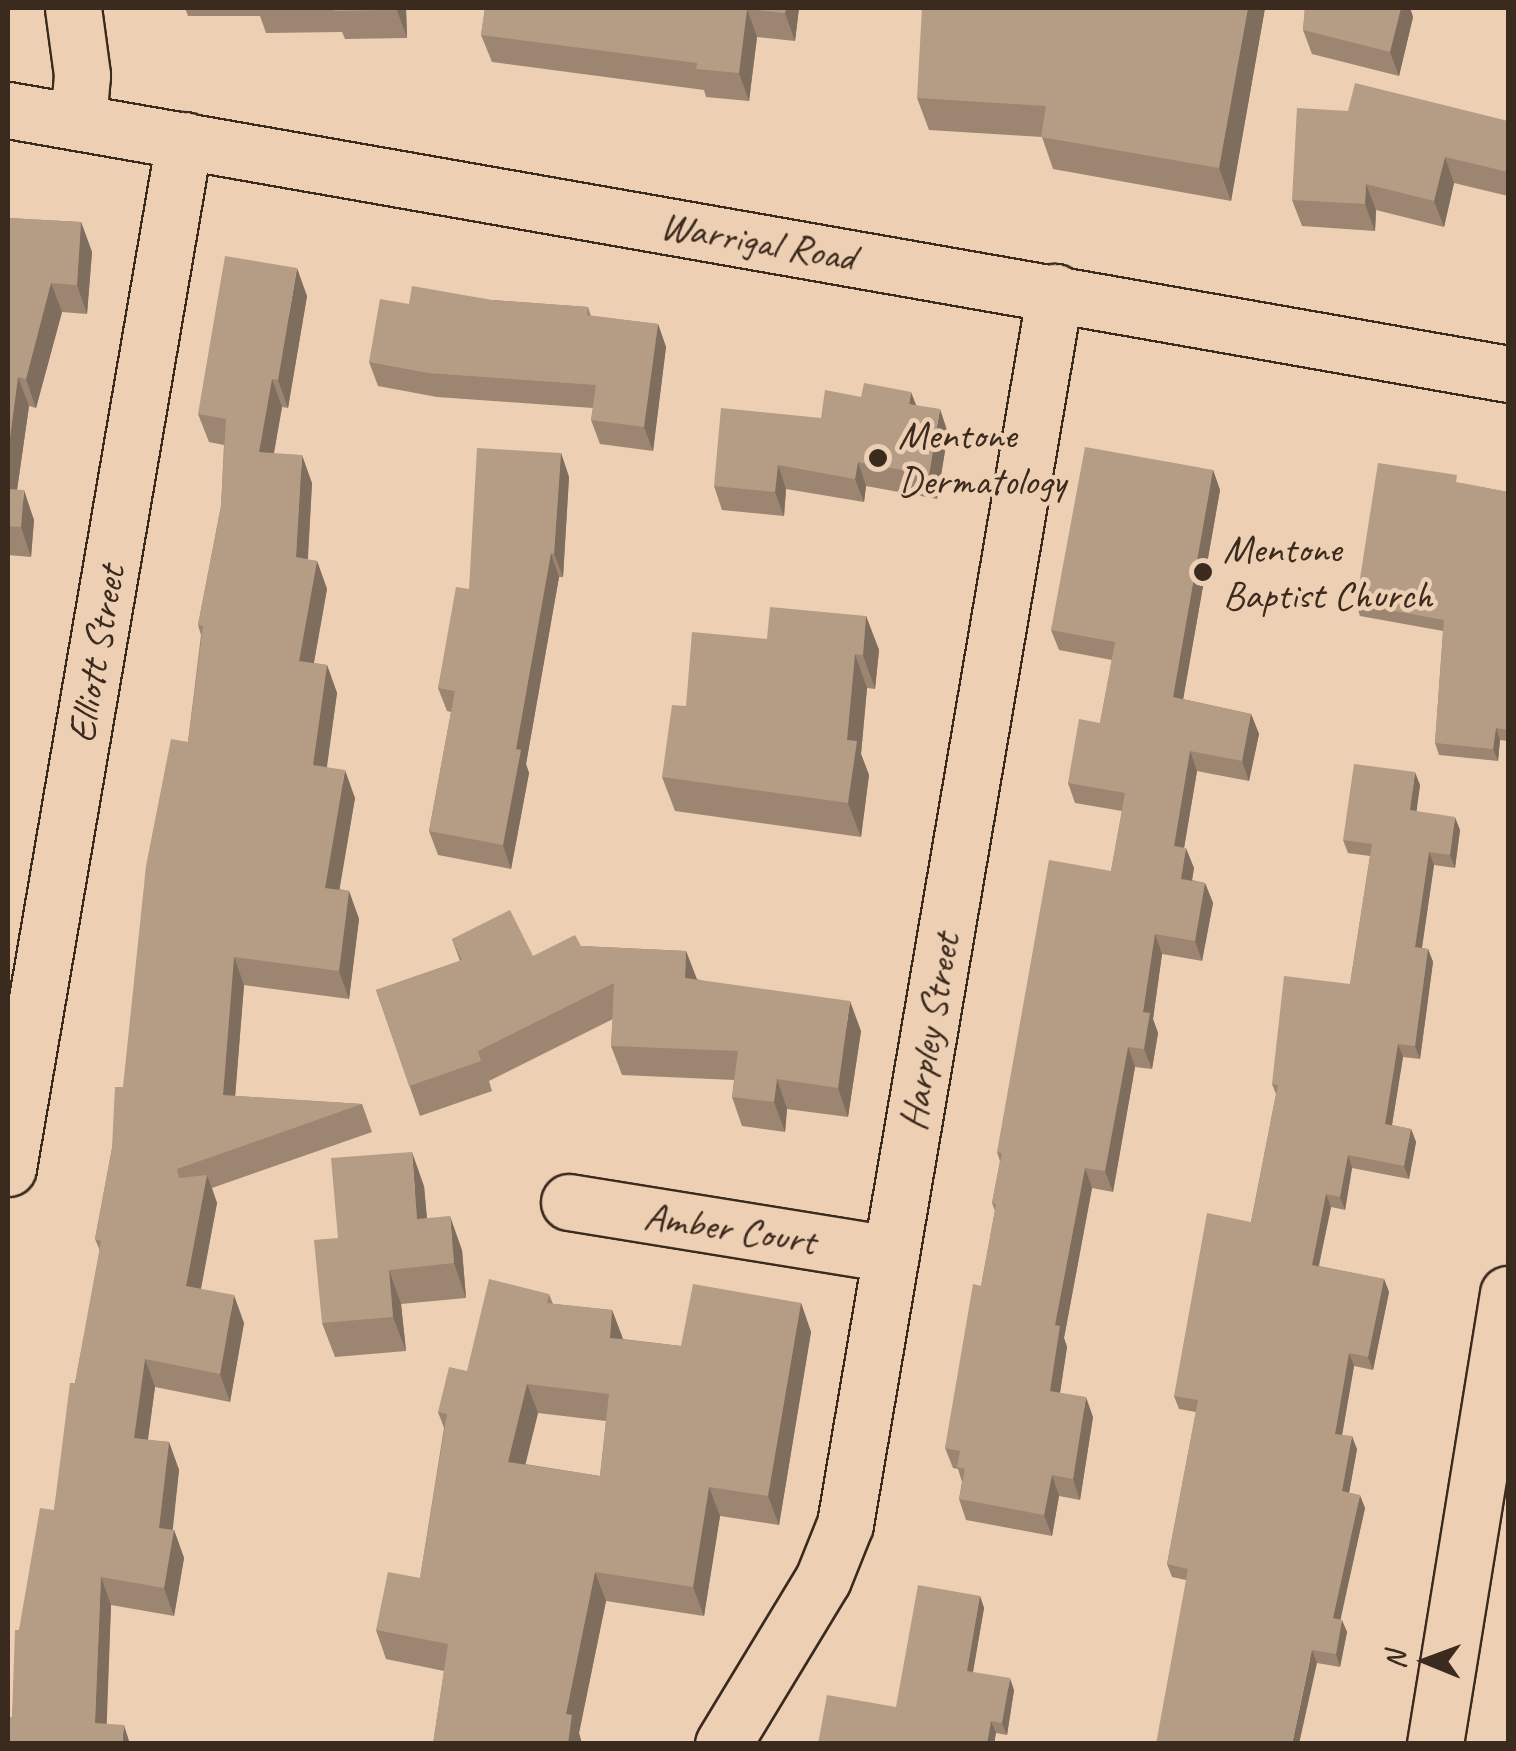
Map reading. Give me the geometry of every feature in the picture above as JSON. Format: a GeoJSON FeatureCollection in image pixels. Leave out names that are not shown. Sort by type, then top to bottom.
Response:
{"type":"FeatureCollection","features":[{"type":"Feature","properties":{"kind":"main road"},"geometry":{"type":"LineString","coordinates":[[73,8],[82,75],[78,122]]}},
{"type":"Feature","properties":{"kind":"main road","name":"Warrigal Road"},"geometry":{"type":"LineString","coordinates":[[8,110],[1508,374]]}},
{"type":"Feature","properties":{"kind":"main road","name":"Elliott Street"},"geometry":{"type":"LineString","coordinates":[[8,1168],[184,140]]}},
{"type":"Feature","properties":{"kind":"main road","name":"Harpley Street"},"geometry":{"type":"LineString","coordinates":[[723,1744],[837,1552],[892,1254],[1055,292]]}},
{"type":"Feature","properties":{"kind":"main road","name":"Amber Court"},"geometry":{"type":"LineString","coordinates":[[569,1202],[892,1254]]}},
{"type":"Feature","properties":{"kind":"main road"},"geometry":{"type":"LineString","coordinates":[[1435,1744],[1506,1326]]}},
{"type":"Feature","properties":{"kind":"building"},"geometry":{"type":"Polygon","coordinates":[[[397,8],[397,10],[334,11],[397,8]]]}},
{"type":"Feature","properties":{"kind":"building"},"geometry":{"type":"Polygon","coordinates":[[[485,8],[786,8],[785,13],[747,9],[739,73],[696,69],[697,63],[481,35],[485,8]]]}},
{"type":"Feature","properties":{"kind":"building"},"geometry":{"type":"Polygon","coordinates":[[[922,8],[1248,8],[1219,168],[1041,137],[1046,106],[917,98],[922,8]]]}},
{"type":"Feature","properties":{"kind":"building"},"geometry":{"type":"Polygon","coordinates":[[[1305,8],[1401,8],[1390,52],[1303,30],[1305,8]]]}},
{"type":"Feature","properties":{"kind":"building"},"geometry":{"type":"Polygon","coordinates":[[[1355,83],[1508,121],[1508,172],[1445,157],[1434,201],[1366,184],[1365,204],[1292,200],[1297,108],[1348,111],[1355,83]]]}},
{"type":"Feature","properties":{"kind":"building"},"geometry":{"type":"Polygon","coordinates":[[[8,218],[81,222],[77,285],[51,283],[26,379],[18,377],[8,453],[8,218]]]}},
{"type":"Feature","properties":{"kind":"building"},"geometry":{"type":"Polygon","coordinates":[[[225,256],[297,268],[278,380],[272,379],[259,452],[302,455],[296,557],[317,561],[299,661],[327,665],[313,765],[345,770],[325,888],[349,891],[339,971],[234,957],[223,1095],[362,1104],[177,1169],[179,1178],[207,1175],[186,1286],[234,1295],[220,1374],[145,1359],[134,1438],[169,1442],[159,1528],[174,1530],[164,1588],[101,1577],[95,1723],[124,1725],[122,1744],[8,1744],[15,1630],[19,1630],[40,1508],[54,1510],[70,1383],[75,1383],[101,1241],[95,1239],[112,1148],[115,1087],[123,1087],[146,866],[171,739],[188,742],[203,626],[198,625],[221,506],[226,419],[198,414],[225,256]]]}},
{"type":"Feature","properties":{"kind":"building"},"geometry":{"type":"Polygon","coordinates":[[[412,286],[492,300],[588,307],[587,315],[658,324],[644,427],[591,420],[596,385],[428,373],[369,362],[380,299],[409,304],[412,286]]]}},
{"type":"Feature","properties":{"kind":"building"},"geometry":{"type":"Polygon","coordinates":[[[864,383],[911,392],[909,404],[940,409],[929,475],[858,462],[855,479],[778,465],[775,492],[714,486],[721,408],[821,418],[825,390],[861,397],[864,383]]]}},
{"type":"Feature","properties":{"kind":"building"},"geometry":{"type":"Polygon","coordinates":[[[1085,447],[1213,470],[1173,697],[1251,714],[1242,761],[1190,751],[1174,846],[1186,848],[1181,879],[1205,883],[1195,941],[1155,934],[1143,1012],[1150,1013],[1144,1049],[1128,1047],[1105,1171],[1085,1168],[1055,1325],[1060,1326],[1050,1391],[1086,1397],[1073,1479],[1052,1475],[1044,1515],[959,1499],[965,1469],[957,1467],[960,1451],[945,1448],[973,1284],[981,1286],[996,1204],[992,1203],[1002,1153],[997,1152],[1049,860],[1111,871],[1125,793],[1068,783],[1079,719],[1100,723],[1115,642],[1051,630],[1085,447]]]}},
{"type":"Feature","properties":{"kind":"building"},"geometry":{"type":"Polygon","coordinates":[[[477,448],[561,453],[554,554],[551,553],[516,749],[521,750],[503,845],[429,831],[455,691],[438,688],[456,587],[469,589],[477,448]]]}},
{"type":"Feature","properties":{"kind":"building"},"geometry":{"type":"Polygon","coordinates":[[[1378,463],[1457,475],[1456,482],[1508,492],[1508,730],[1496,728],[1493,749],[1435,743],[1444,620],[1356,604],[1378,463]]]}},
{"type":"Feature","properties":{"kind":"building"},"geometry":{"type":"Polygon","coordinates":[[[8,489],[24,490],[21,527],[8,526],[8,489]]]}},
{"type":"Feature","properties":{"kind":"building"},"geometry":{"type":"Polygon","coordinates":[[[770,607],[866,616],[863,655],[855,654],[847,740],[857,741],[848,803],[662,777],[672,705],[686,706],[692,632],[767,639],[770,607]]]}},
{"type":"Feature","properties":{"kind":"building"},"geometry":{"type":"Polygon","coordinates":[[[1354,764],[1415,772],[1410,810],[1455,817],[1450,855],[1429,852],[1415,947],[1428,949],[1415,1046],[1398,1044],[1385,1124],[1411,1129],[1404,1166],[1348,1155],[1340,1197],[1326,1194],[1312,1265],[1384,1279],[1368,1357],[1349,1353],[1335,1434],[1352,1436],[1342,1491],[1360,1495],[1333,1618],[1342,1620],[1336,1654],[1312,1650],[1292,1744],[1156,1744],[1188,1569],[1167,1564],[1198,1400],[1174,1396],[1207,1213],[1251,1222],[1278,1085],[1272,1084],[1284,976],[1350,984],[1372,844],[1343,840],[1354,764]]]}},
{"type":"Feature","properties":{"kind":"building"},"geometry":{"type":"Polygon","coordinates":[[[510,910],[533,956],[575,935],[581,946],[686,951],[685,978],[850,1001],[838,1088],[777,1079],[774,1102],[732,1097],[738,1051],[611,1046],[614,983],[478,1051],[481,1061],[409,1086],[376,990],[462,960],[452,939],[510,910]]]}},
{"type":"Feature","properties":{"kind":"building"},"geometry":{"type":"Polygon","coordinates":[[[412,1152],[417,1219],[450,1216],[454,1263],[389,1270],[393,1317],[322,1323],[314,1240],[338,1238],[331,1158],[412,1152]]]}},
{"type":"Feature","properties":{"kind":"building"},"geometry":{"type":"Polygon","coordinates":[[[489,1279],[549,1294],[547,1303],[612,1310],[610,1338],[681,1346],[693,1284],[801,1303],[768,1496],[709,1487],[693,1587],[595,1572],[566,1714],[572,1715],[568,1744],[433,1744],[448,1644],[376,1630],[388,1572],[420,1578],[447,1414],[438,1412],[449,1367],[467,1371],[489,1279]],[[527,1384],[508,1462],[600,1476],[609,1394],[527,1384]]]}},
{"type":"Feature","properties":{"kind":"building"},"geometry":{"type":"Polygon","coordinates":[[[918,1585],[980,1596],[967,1671],[1010,1678],[1002,1723],[991,1721],[987,1744],[818,1744],[827,1695],[896,1707],[918,1585]]]}},
{"type":"Feature","properties":{"kind":"place","name":"Mentone Dermatology"},"geometry":{"type":"Point","coordinates":[878,458]}},
{"type":"Feature","properties":{"kind":"place","name":"Mentone Baptist Church"},"geometry":{"type":"Point","coordinates":[1203,572]}}]}
